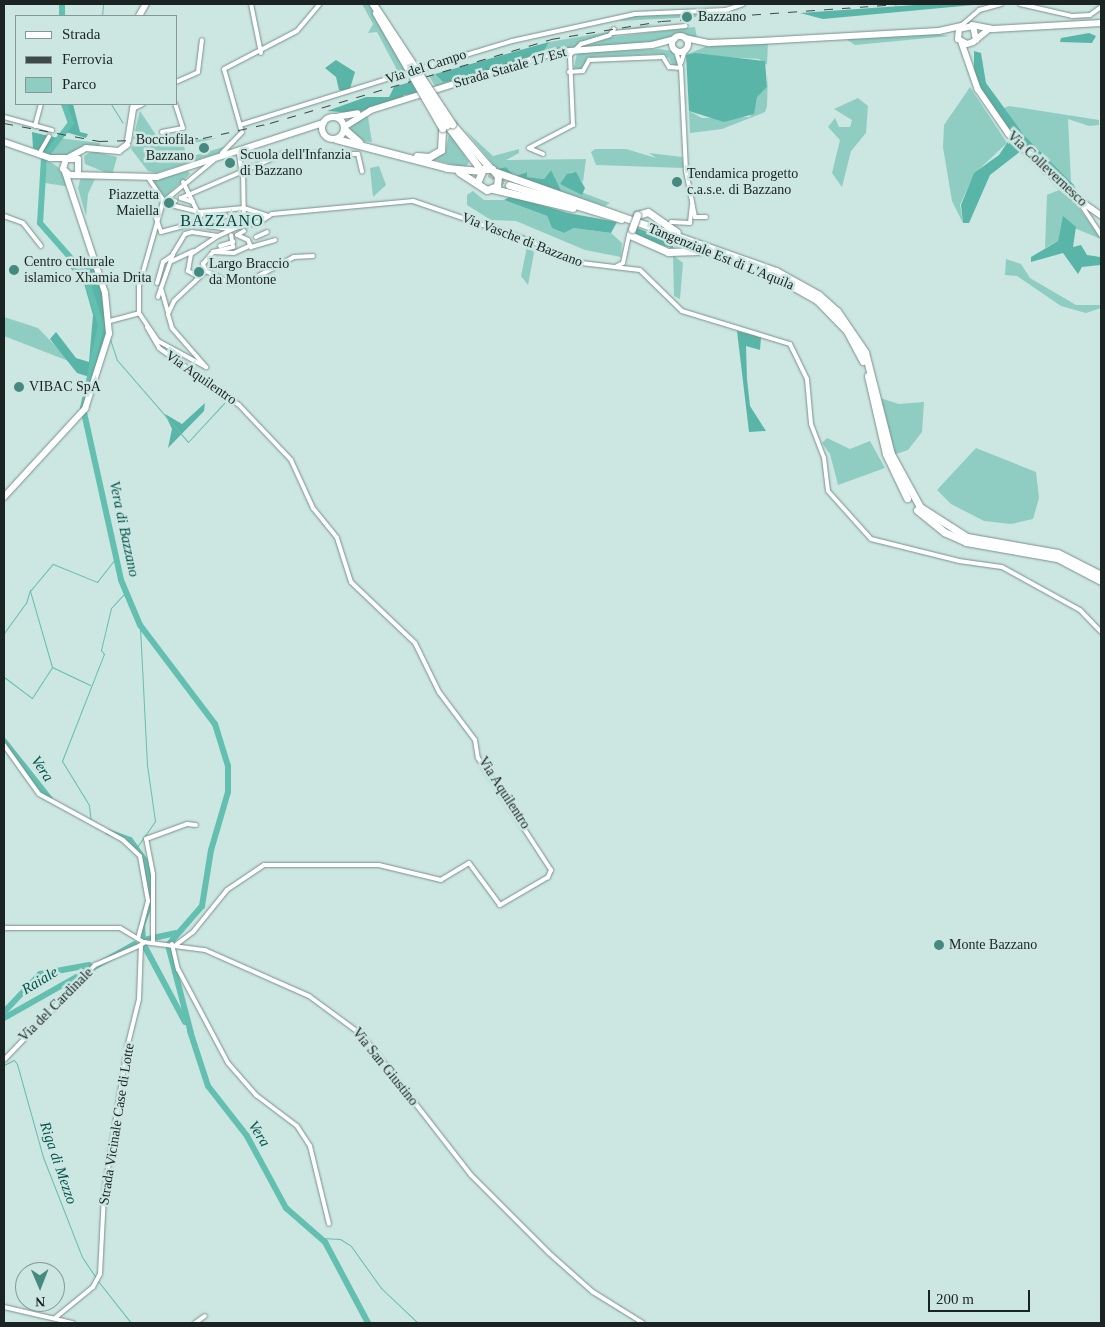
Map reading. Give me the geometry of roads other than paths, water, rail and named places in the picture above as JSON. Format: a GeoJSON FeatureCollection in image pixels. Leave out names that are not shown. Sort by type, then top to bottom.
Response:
{"type":"FeatureCollection","features":[{"type":"Feature","properties":{"kind":"highway"},"geometry":{"type":"LineString","coordinates":[[372,4],[447,125],[479,168],[477,183]]}},
{"type":"Feature","properties":{"kind":"highway"},"geometry":{"type":"LineString","coordinates":[[362,143],[428,157],[442,148],[447,125]]}},
{"type":"Feature","properties":{"kind":"highway"},"geometry":{"type":"LineString","coordinates":[[447,125],[493,170],[498,181],[493,189]]}},
{"type":"Feature","properties":{"kind":"highway"},"geometry":{"type":"LineString","coordinates":[[344,128],[362,143],[376,148]]}},
{"type":"Feature","properties":{"kind":"highway"},"geometry":{"type":"LineString","coordinates":[[336,139],[447,168],[477,183],[484,190],[493,189],[633,224]]}},
{"type":"Feature","properties":{"kind":"highway"},"geometry":{"type":"LineString","coordinates":[[447,168],[493,170],[633,224],[674,251],[707,251]]}},
{"type":"Feature","properties":{"kind":"highway"},"geometry":{"type":"LineString","coordinates":[[509,185],[633,224]]}},
{"type":"Feature","properties":{"kind":"highway"},"geometry":{"type":"LineString","coordinates":[[633,224],[643,210],[659,218],[685,238]]}},
{"type":"Feature","properties":{"kind":"highway"},"geometry":{"type":"LineString","coordinates":[[659,218],[662,224],[655,229],[675,243],[674,251]]}},
{"type":"Feature","properties":{"kind":"highway","name":"Tangenziale Est di L'Aquila"},"geometry":{"type":"LineString","coordinates":[[633,224],[685,238],[790,278],[837,311],[865,352],[898,472],[930,516],[967,537],[1075,560],[1101,575]]}},
{"type":"Feature","properties":{"kind":"highway","name":"Tangenziale Est di L'Aquila"},"geometry":{"type":"LineString","coordinates":[[655,229],[796,286],[847,331],[869,378],[893,473],[901,491],[926,519],[966,542],[1057,558],[1101,581]]}},
{"type":"Feature","properties":{"kind":"highway"},"geometry":{"type":"LineString","coordinates":[[1075,560],[1101,570]]}},
{"type":"Feature","properties":{"kind":"main road"},"geometry":{"type":"LineString","coordinates":[[140,15],[146,4]]}},
{"type":"Feature","properties":{"kind":"main road"},"geometry":{"type":"LineString","coordinates":[[709,43],[685,38],[685,49],[709,43],[939,31],[971,25],[993,29],[1101,24]]}},
{"type":"Feature","properties":{"kind":"main road"},"geometry":{"type":"LineString","coordinates":[[971,25],[977,31],[975,41]]}},
{"type":"Feature","properties":{"kind":"main road"},"geometry":{"type":"LineString","coordinates":[[960,42],[962,26]]}},
{"type":"Feature","properties":{"kind":"main road"},"geometry":{"type":"LineString","coordinates":[[939,31],[960,42],[975,41],[993,29]]}},
{"type":"Feature","properties":{"kind":"main road","name":"Strada Statale 17 Est"},"geometry":{"type":"LineString","coordinates":[[335,117],[371,110],[546,56],[578,49],[652,45],[685,38]]}},
{"type":"Feature","properties":{"kind":"main road"},"geometry":{"type":"LineString","coordinates":[[674,39],[675,50]]}},
{"type":"Feature","properties":{"kind":"main road","name":"Via Collevernesco"},"geometry":{"type":"LineString","coordinates":[[971,65],[975,41]]}},
{"type":"Feature","properties":{"kind":"main road","name":"Via Collevernesco"},"geometry":{"type":"LineString","coordinates":[[960,42],[971,65],[980,92],[1003,126],[1078,200],[1101,215]]}},
{"type":"Feature","properties":{"kind":"main road","name":"Strada Statale 17 Est"},"geometry":{"type":"LineString","coordinates":[[652,45],[675,50],[685,49]]}},
{"type":"Feature","properties":{"kind":"main road"},"geometry":{"type":"LineString","coordinates":[[64,171],[68,158],[81,151],[120,151],[128,143],[134,106]]}},
{"type":"Feature","properties":{"kind":"main road","name":"Strada Statale 17 Est"},"geometry":{"type":"LineString","coordinates":[[344,128],[371,110]]}},
{"type":"Feature","properties":{"kind":"main road"},"geometry":{"type":"LineString","coordinates":[[64,171],[149,179],[212,162],[323,123],[335,117],[344,128],[336,139],[324,134],[270,142]]}},
{"type":"Feature","properties":{"kind":"main road"},"geometry":{"type":"LineString","coordinates":[[323,123],[324,134]]}},
{"type":"Feature","properties":{"kind":"main road"},"geometry":{"type":"LineString","coordinates":[[4,142],[49,158],[68,158],[80,161],[101,174]]}},
{"type":"Feature","properties":{"kind":"main road"},"geometry":{"type":"LineString","coordinates":[[74,192],[81,151]]}},
{"type":"Feature","properties":{"kind":"main road"},"geometry":{"type":"LineString","coordinates":[[4,497],[84,411],[100,368],[110,321],[74,192],[64,171],[49,158]]}},
{"type":"Feature","properties":{"kind":"street"},"geometry":{"type":"LineString","coordinates":[[251,4],[261,53]]}},
{"type":"Feature","properties":{"kind":"street"},"geometry":{"type":"LineString","coordinates":[[162,288],[172,328],[206,367],[167,347],[147,327],[139,313],[139,288],[156,218],[165,200],[184,182],[232,146],[241,129],[224,70],[261,53],[307,24],[320,4]]}},
{"type":"Feature","properties":{"kind":"street"},"geometry":{"type":"LineString","coordinates":[[568,61],[578,49],[638,14],[726,10],[743,4]]}},
{"type":"Feature","properties":{"kind":"street"},"geometry":{"type":"LineString","coordinates":[[962,26],[972,15],[1001,4]]}},
{"type":"Feature","properties":{"kind":"street"},"geometry":{"type":"LineString","coordinates":[[1020,4],[1072,16],[1090,15],[1101,7]]}},
{"type":"Feature","properties":{"kind":"street"},"geometry":{"type":"LineString","coordinates":[[971,25],[972,15]]}},
{"type":"Feature","properties":{"kind":"street"},"geometry":{"type":"LineString","coordinates":[[614,27],[686,26]]}},
{"type":"Feature","properties":{"kind":"street","name":"Via del Campo"},"geometry":{"type":"LineString","coordinates":[[241,129],[492,46],[614,27]]}},
{"type":"Feature","properties":{"kind":"street"},"geometry":{"type":"LineString","coordinates":[[178,81],[198,72],[202,40]]}},
{"type":"Feature","properties":{"kind":"street"},"geometry":{"type":"LineString","coordinates":[[685,49],[681,68],[685,158],[692,205],[696,218],[706,217]]}},
{"type":"Feature","properties":{"kind":"street"},"geometry":{"type":"LineString","coordinates":[[675,50],[681,68]]}},
{"type":"Feature","properties":{"kind":"street"},"geometry":{"type":"LineString","coordinates":[[543,154],[529,148],[572,126],[568,61],[563,55],[546,56]]}},
{"type":"Feature","properties":{"kind":"street"},"geometry":{"type":"LineString","coordinates":[[569,72],[583,71],[589,60],[663,57],[669,67],[681,68]]}},
{"type":"Feature","properties":{"kind":"street"},"geometry":{"type":"LineString","coordinates":[[35,126],[41,105]]}},
{"type":"Feature","properties":{"kind":"street"},"geometry":{"type":"LineString","coordinates":[[162,132],[183,128],[175,105]]}},
{"type":"Feature","properties":{"kind":"street"},"geometry":{"type":"LineString","coordinates":[[4,117],[52,130]]}},
{"type":"Feature","properties":{"kind":"street"},"geometry":{"type":"LineString","coordinates":[[40,155],[49,137]]}},
{"type":"Feature","properties":{"kind":"street"},"geometry":{"type":"LineString","coordinates":[[239,152],[242,169],[244,226]]}},
{"type":"Feature","properties":{"kind":"street"},"geometry":{"type":"LineString","coordinates":[[171,206],[175,201],[242,169],[294,152],[358,154],[362,172]]}},
{"type":"Feature","properties":{"kind":"street"},"geometry":{"type":"LineString","coordinates":[[189,168],[192,176]]}},
{"type":"Feature","properties":{"kind":"street"},"geometry":{"type":"LineString","coordinates":[[149,179],[171,206],[197,211],[244,208],[269,216]]}},
{"type":"Feature","properties":{"kind":"street"},"geometry":{"type":"LineString","coordinates":[[184,182],[197,211]]}},
{"type":"Feature","properties":{"kind":"street"},"geometry":{"type":"LineString","coordinates":[[181,199],[193,202]]}},
{"type":"Feature","properties":{"kind":"street"},"geometry":{"type":"LineString","coordinates":[[1078,200],[1101,235]]}},
{"type":"Feature","properties":{"kind":"street","name":"Via Vasche di Bazzano"},"geometry":{"type":"LineString","coordinates":[[269,216],[413,201],[533,242],[573,262],[616,267],[645,274],[682,311],[790,344],[807,379],[811,424],[824,458],[828,491],[871,539],[959,561],[999,566],[1080,610],[1101,632]]}},
{"type":"Feature","properties":{"kind":"street"},"geometry":{"type":"LineString","coordinates":[[671,222],[690,223],[692,205]]}},
{"type":"Feature","properties":{"kind":"street"},"geometry":{"type":"LineString","coordinates":[[206,211],[210,217]]}},
{"type":"Feature","properties":{"kind":"street"},"geometry":{"type":"LineString","coordinates":[[192,232],[206,211]]}},
{"type":"Feature","properties":{"kind":"street"},"geometry":{"type":"LineString","coordinates":[[4,216],[23,223],[41,246]]}},
{"type":"Feature","properties":{"kind":"street"},"geometry":{"type":"LineString","coordinates":[[215,227],[218,218],[226,216]]}},
{"type":"Feature","properties":{"kind":"street"},"geometry":{"type":"LineString","coordinates":[[156,218],[160,232],[196,224],[232,229],[269,216]]}},
{"type":"Feature","properties":{"kind":"street"},"geometry":{"type":"LineString","coordinates":[[616,267],[623,263],[633,224]]}},
{"type":"Feature","properties":{"kind":"street"},"geometry":{"type":"LineString","coordinates":[[172,261],[209,244],[232,229]]}},
{"type":"Feature","properties":{"kind":"street"},"geometry":{"type":"LineString","coordinates":[[237,235],[244,231]]}},
{"type":"Feature","properties":{"kind":"street"},"geometry":{"type":"LineString","coordinates":[[158,297],[173,255],[185,234],[192,232],[218,237]]}},
{"type":"Feature","properties":{"kind":"street"},"geometry":{"type":"LineString","coordinates":[[226,234],[252,238],[266,232]]}},
{"type":"Feature","properties":{"kind":"street"},"geometry":{"type":"LineString","coordinates":[[231,235],[232,248],[212,253],[203,264],[206,271],[231,283],[248,282],[294,257],[313,256]]}},
{"type":"Feature","properties":{"kind":"street"},"geometry":{"type":"LineString","coordinates":[[218,237],[221,247],[233,242]]}},
{"type":"Feature","properties":{"kind":"street"},"geometry":{"type":"LineString","coordinates":[[249,246],[252,238]]}},
{"type":"Feature","properties":{"kind":"street"},"geometry":{"type":"LineString","coordinates":[[212,253],[234,253],[249,246],[275,240]]}},
{"type":"Feature","properties":{"kind":"street"},"geometry":{"type":"LineString","coordinates":[[209,244],[212,253]]}},
{"type":"Feature","properties":{"kind":"street"},"geometry":{"type":"LineString","coordinates":[[193,250],[188,270],[199,277]]}},
{"type":"Feature","properties":{"kind":"street"},"geometry":{"type":"LineString","coordinates":[[157,283],[163,262],[173,255]]}},
{"type":"Feature","properties":{"kind":"street"},"geometry":{"type":"LineString","coordinates":[[168,312],[206,271]]}},
{"type":"Feature","properties":{"kind":"street"},"geometry":{"type":"LineString","coordinates":[[110,321],[139,313]]}},
{"type":"Feature","properties":{"kind":"street","name":"Via Aquilentro"},"geometry":{"type":"LineString","coordinates":[[147,327],[149,337],[161,350],[241,406],[291,460],[313,508],[337,538],[351,582],[415,643],[439,692],[475,740],[478,758],[551,870],[548,877],[500,905],[469,863],[443,880],[379,865],[264,865],[226,890],[194,932],[171,944]]}},
{"type":"Feature","properties":{"kind":"street","name":"Strada Vicinale Case di Lotte"},"geometry":{"type":"LineString","coordinates":[[4,745],[39,794],[124,840],[140,856],[148,901],[141,941],[140,998],[127,1048],[104,1195],[100,1274],[92,1287],[56,1318]]}},
{"type":"Feature","properties":{"kind":"street"},"geometry":{"type":"LineString","coordinates":[[153,940],[153,874],[146,845],[149,836],[196,825]]}},
{"type":"Feature","properties":{"kind":"street","name":"Via San Giustino"},"geometry":{"type":"LineString","coordinates":[[4,928],[111,926],[141,941],[153,940],[205,950],[270,976],[350,1024],[486,1192],[588,1288],[643,1323]]}},
{"type":"Feature","properties":{"kind":"street","name":"Via del Cardinale"},"geometry":{"type":"LineString","coordinates":[[4,1060],[95,965],[141,941]]}},
{"type":"Feature","properties":{"kind":"street"},"geometry":{"type":"LineString","coordinates":[[171,944],[178,969],[228,1063],[256,1095],[297,1126],[310,1146],[329,1224]]}},
{"type":"Feature","properties":{"kind":"street"},"geometry":{"type":"LineString","coordinates":[[4,1307],[73,1323]]}},
{"type":"Feature","properties":{"kind":"street"},"geometry":{"type":"LineString","coordinates":[[195,1323],[205,1316]]}},
{"type":"Feature","properties":{"kind":"waterway","name":"Vera di Bazzano"},"geometry":{"type":"LineString","coordinates":[[62,4],[62,15]]}},
{"type":"Feature","properties":{"kind":"waterway"},"geometry":{"type":"LineString","coordinates":[[102,15],[103,4]]}},
{"type":"Feature","properties":{"kind":"waterway","name":"Vera di Bazzano"},"geometry":{"type":"LineString","coordinates":[[64,105],[71,123],[44,158],[40,223],[84,273],[101,325],[83,408],[121,580],[140,625],[215,724],[228,766],[228,792],[211,850],[202,906],[168,945],[191,1033]]}},
{"type":"Feature","properties":{"kind":"waterway"},"geometry":{"type":"LineString","coordinates":[[112,105],[123,123]]}},
{"type":"Feature","properties":{"kind":"waterway","name":"Vera di Bazzano"},"geometry":{"type":"LineString","coordinates":[[101,329],[106,334]]}},
{"type":"Feature","properties":{"kind":"waterway"},"geometry":{"type":"LineString","coordinates":[[110,339],[117,360],[188,442],[225,402]]}},
{"type":"Feature","properties":{"kind":"waterway"},"geometry":{"type":"LineString","coordinates":[[52,667],[30,591],[53,564],[97,582],[118,555]]}},
{"type":"Feature","properties":{"kind":"waterway"},"geometry":{"type":"LineString","coordinates":[[4,633],[26,603],[30,590]]}},
{"type":"Feature","properties":{"kind":"waterway"},"geometry":{"type":"LineString","coordinates":[[91,822],[89,805],[62,761],[104,654],[101,650],[111,608],[125,593]]}},
{"type":"Feature","properties":{"kind":"waterway"},"geometry":{"type":"LineString","coordinates":[[137,847],[155,821],[147,765],[140,625]]}},
{"type":"Feature","properties":{"kind":"waterway"},"geometry":{"type":"LineString","coordinates":[[4,677],[32,698],[52,667],[90,685]]}},
{"type":"Feature","properties":{"kind":"waterway","name":"Vera"},"geometry":{"type":"LineString","coordinates":[[4,741],[50,799]]}},
{"type":"Feature","properties":{"kind":"waterway","name":"Vera"},"geometry":{"type":"LineString","coordinates":[[108,832],[130,840],[147,863],[150,903],[142,925],[143,938]]}},
{"type":"Feature","properties":{"kind":"waterway","name":"Raiale"},"geometry":{"type":"LineString","coordinates":[[148,939],[176,933]]}},
{"type":"Feature","properties":{"kind":"waterway","name":"Raiale"},"geometry":{"type":"LineString","coordinates":[[4,1018],[135,944]]}},
{"type":"Feature","properties":{"kind":"waterway","name":"Vera"},"geometry":{"type":"LineString","coordinates":[[145,947],[185,1022]]}},
{"type":"Feature","properties":{"kind":"waterway","name":"Raiale"},"geometry":{"type":"LineString","coordinates":[[4,1012],[40,974],[89,965]]}},
{"type":"Feature","properties":{"kind":"waterway","name":"Vera"},"geometry":{"type":"LineString","coordinates":[[190,1031],[208,1086],[247,1136],[286,1208],[325,1242],[368,1323]]}},
{"type":"Feature","properties":{"kind":"waterway","name":"Riga di Mezzo"},"geometry":{"type":"LineString","coordinates":[[4,1065],[14,1060],[17,1064],[43,1157],[82,1257],[97,1279]]}},
{"type":"Feature","properties":{"kind":"waterway"},"geometry":{"type":"LineString","coordinates":[[322,1238],[340,1239],[351,1246],[381,1288],[418,1323]]}},
{"type":"Feature","properties":{"kind":"waterway","name":"Riga di Mezzo"},"geometry":{"type":"LineString","coordinates":[[98,1281],[131,1323]]}},
{"type":"Feature","properties":{"kind":"tunnel"},"geometry":{"type":"LineString","coordinates":[[480,168],[509,185]]}},
{"type":"Feature","properties":{"kind":"railway"},"geometry":{"type":"LineString","coordinates":[[4,123],[99,141],[203,138],[270,123],[551,39],[662,21],[902,4]]}},
{"type":"Feature","properties":{"kind":"place","name":"Bazzano"},"geometry":{"type":"Point","coordinates":[687,17]}},
{"type":"Feature","properties":{"kind":"place","name":"Bocciofila Bazzano"},"geometry":{"type":"Point","coordinates":[204,148]}},
{"type":"Feature","properties":{"kind":"place","name":"Scuola dell'Infanzia di Bazzano"},"geometry":{"type":"Point","coordinates":[230,163]}},
{"type":"Feature","properties":{"kind":"place","name":"Tendamica progetto c.a.s.e. di Bazzano"},"geometry":{"type":"Point","coordinates":[677,182]}},
{"type":"Feature","properties":{"kind":"place","name":"Piazzetta Maiella"},"geometry":{"type":"Point","coordinates":[169,203]}},
{"type":"Feature","properties":{"kind":"place","name":"Centro culturale islamico Xhamia Drita"},"geometry":{"type":"Point","coordinates":[14,270]}},
{"type":"Feature","properties":{"kind":"place","name":"Largo Braccio da Montone"},"geometry":{"type":"Point","coordinates":[199,272]}},
{"type":"Feature","properties":{"kind":"place","name":"VIBAC SpA"},"geometry":{"type":"Point","coordinates":[19,387]}},
{"type":"Feature","properties":{"kind":"place","name":"Monte Bazzano"},"geometry":{"type":"Point","coordinates":[939,945]}},
{"type":"Feature","properties":{"kind":"district","name":"BAZZANO"},"geometry":{"type":"Point","coordinates":[222,221]}}]}
